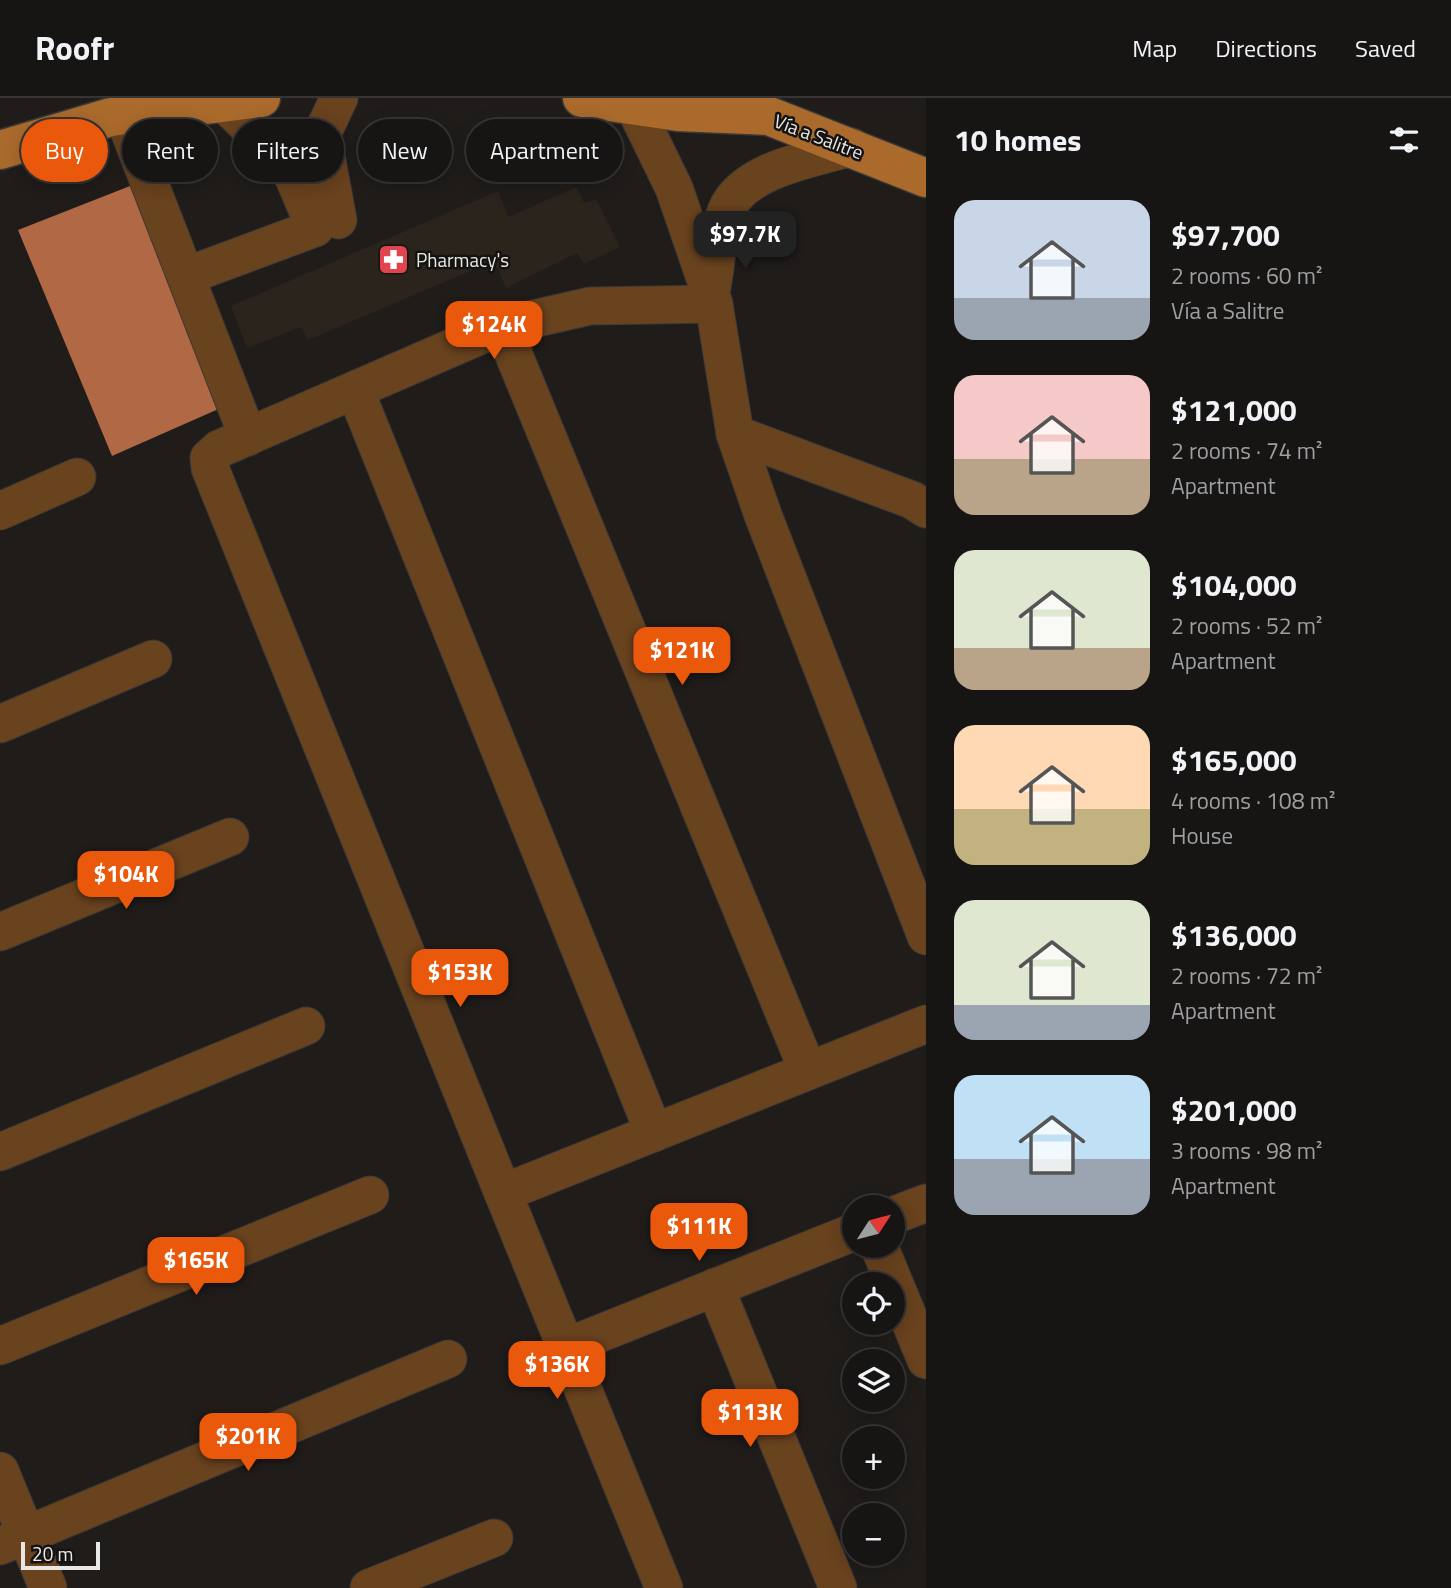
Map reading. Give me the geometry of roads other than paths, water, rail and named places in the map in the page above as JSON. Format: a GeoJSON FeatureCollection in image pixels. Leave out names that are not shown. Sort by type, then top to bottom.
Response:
{"type":"FeatureCollection","features":[{"type":"Feature","properties":{"kind":"main road","name":"Vía a Salitre"},"geometry":{"type":"LineString","coordinates":[[582,98],[634,106],[769,116],[926,178]]}},
{"type":"Feature","properties":{"kind":"main road"},"geometry":{"type":"LineString","coordinates":[[704,98],[769,116]]}},
{"type":"Feature","properties":{"kind":"main road"},"geometry":{"type":"LineString","coordinates":[[0,150],[123,116],[243,101]]}},
{"type":"Feature","properties":{"kind":"street"},"geometry":{"type":"LineString","coordinates":[[329,119],[339,98]]}},
{"type":"Feature","properties":{"kind":"street"},"geometry":{"type":"LineString","coordinates":[[243,101],[254,119]]}},
{"type":"Feature","properties":{"kind":"street"},"geometry":{"type":"LineString","coordinates":[[634,106],[674,188],[713,298],[735,434],[763,515],[926,936]]}},
{"type":"Feature","properties":{"kind":"street"},"geometry":{"type":"LineString","coordinates":[[123,116],[248,437]]}},
{"type":"Feature","properties":{"kind":"street"},"geometry":{"type":"LineString","coordinates":[[713,298],[725,214],[737,195],[758,179],[852,147]]}},
{"type":"Feature","properties":{"kind":"street"},"geometry":{"type":"LineString","coordinates":[[186,276],[315,228],[294,182]]}},
{"type":"Feature","properties":{"kind":"street"},"geometry":{"type":"LineString","coordinates":[[330,182],[338,219]]}},
{"type":"Feature","properties":{"kind":"street"},"geometry":{"type":"LineString","coordinates":[[664,1588],[210,468],[209,458],[219,449],[502,326],[590,306],[713,298]]}},
{"type":"Feature","properties":{"kind":"street"},"geometry":{"type":"LineString","coordinates":[[502,326],[808,1070]]}},
{"type":"Feature","properties":{"kind":"street"},"geometry":{"type":"LineString","coordinates":[[355,390],[654,1133]]}},
{"type":"Feature","properties":{"kind":"street"},"geometry":{"type":"LineString","coordinates":[[735,434],[912,500],[926,509]]}},
{"type":"Feature","properties":{"kind":"street"},"geometry":{"type":"LineString","coordinates":[[0,511],[77,477]]}},
{"type":"Feature","properties":{"kind":"street"},"geometry":{"type":"LineString","coordinates":[[0,724],[153,659]]}},
{"type":"Feature","properties":{"kind":"street"},"geometry":{"type":"LineString","coordinates":[[0,932],[230,837]]}},
{"type":"Feature","properties":{"kind":"street"},"geometry":{"type":"LineString","coordinates":[[503,1193],[926,1024]]}},
{"type":"Feature","properties":{"kind":"street"},"geometry":{"type":"LineString","coordinates":[[0,1152],[306,1026]]}},
{"type":"Feature","properties":{"kind":"street"},"geometry":{"type":"LineString","coordinates":[[0,1346],[370,1195]]}},
{"type":"Feature","properties":{"kind":"street"},"geometry":{"type":"LineString","coordinates":[[905,1211],[926,1203]]}},
{"type":"Feature","properties":{"kind":"street"},"geometry":{"type":"LineString","coordinates":[[566,1347],[842,1236]]}},
{"type":"Feature","properties":{"kind":"street"},"geometry":{"type":"LineString","coordinates":[[884,1258],[926,1360]]}},
{"type":"Feature","properties":{"kind":"street"},"geometry":{"type":"LineString","coordinates":[[715,1287],[838,1588]]}},
{"type":"Feature","properties":{"kind":"street"},"geometry":{"type":"LineString","coordinates":[[8,1538],[448,1359]]}},
{"type":"Feature","properties":{"kind":"street"},"geometry":{"type":"LineString","coordinates":[[0,1471],[8,1538],[24,1588]]}},
{"type":"Feature","properties":{"kind":"street"},"geometry":{"type":"LineString","coordinates":[[8,1538],[48,1588]]}},
{"type":"Feature","properties":{"kind":"street"},"geometry":{"type":"LineString","coordinates":[[369,1588],[494,1538]]}},
{"type":"Feature","properties":{"kind":"place","name":"Pharmacy's"},"geometry":{"type":"Point","coordinates":[393,259]}}]}
